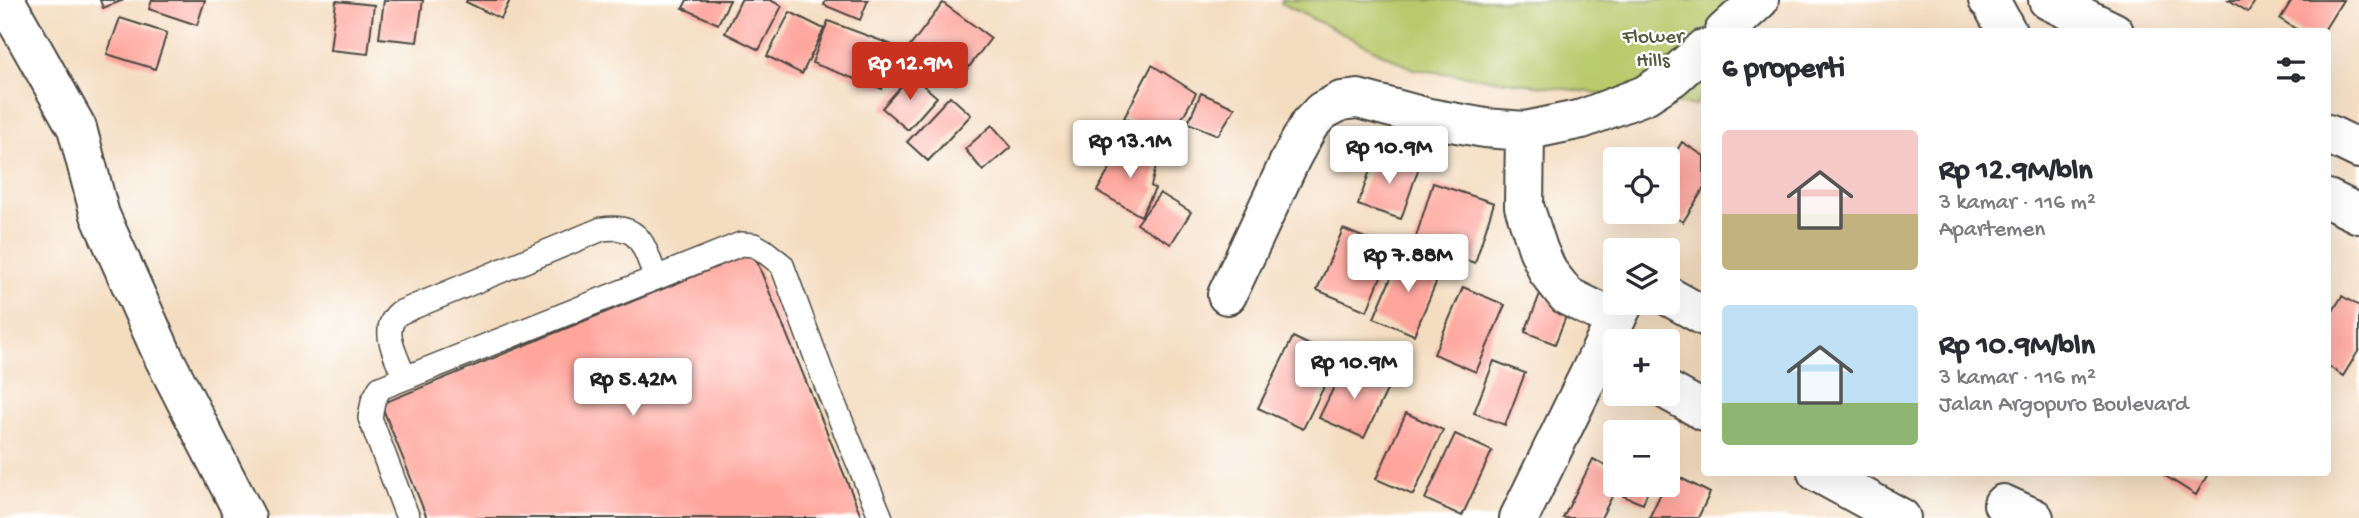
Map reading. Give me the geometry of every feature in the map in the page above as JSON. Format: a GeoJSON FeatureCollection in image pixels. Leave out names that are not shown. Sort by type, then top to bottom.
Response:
{"type":"FeatureCollection","features":[{"type":"Feature","properties":{"kind":"street"},"geometry":{"type":"LineString","coordinates":[[5,0],[77,128],[100,215],[164,358],[246,518]]}},
{"type":"Feature","properties":{"kind":"street"},"geometry":{"type":"LineString","coordinates":[[1728,28],[1759,0]]}},
{"type":"Feature","properties":{"kind":"street"},"geometry":{"type":"LineString","coordinates":[[2048,0],[2106,28]]}},
{"type":"Feature","properties":{"kind":"street"},"geometry":{"type":"LineString","coordinates":[[1227,295],[1309,125],[1322,111],[1341,101],[1358,99],[1429,118],[1485,128],[1525,131],[1582,119],[1645,94],[1673,76],[1701,53]]}},
{"type":"Feature","properties":{"kind":"street"},"geometry":{"type":"LineString","coordinates":[[1525,131],[1524,206],[1548,272],[1567,296],[1603,306]]}},
{"type":"Feature","properties":{"kind":"street"},"geometry":{"type":"LineString","coordinates":[[2331,135],[2359,149]]}},
{"type":"Feature","properties":{"kind":"street"},"geometry":{"type":"LineString","coordinates":[[2331,200],[2359,214]]}},
{"type":"Feature","properties":{"kind":"street"},"geometry":{"type":"LineString","coordinates":[[1680,303],[1701,314]]}},
{"type":"Feature","properties":{"kind":"street"},"geometry":{"type":"LineString","coordinates":[[1519,518],[1603,367]]}},
{"type":"Feature","properties":{"kind":"street"},"geometry":{"type":"LineString","coordinates":[[1680,398],[1701,409]]}},
{"type":"Feature","properties":{"kind":"street"},"geometry":{"type":"LineString","coordinates":[[1824,476],[1901,518]]}},
{"type":"Feature","properties":{"kind":"lane"},"geometry":{"type":"LineString","coordinates":[[404,377],[388,332],[391,320],[399,313],[602,229],[628,229],[634,234],[640,240],[656,278]]}},
{"type":"Feature","properties":{"kind":"lane"},"geometry":{"type":"LineString","coordinates":[[408,518],[370,418],[373,401],[380,388],[741,244],[763,250],[782,265],[827,387],[881,518]]}},
{"type":"Feature","properties":{"kind":"green space","name":"Flower Hills"},"geometry":{"type":"Polygon","coordinates":[[[1282,0],[1761,0],[1711,28],[1701,28],[1701,96],[1695,106],[1413,69],[1281,3],[1282,0]]]}},
{"type":"Feature","properties":{"kind":"building"},"geometry":{"type":"Polygon","coordinates":[[[100,0],[124,0],[103,8],[100,0]]]}},
{"type":"Feature","properties":{"kind":"building"},"geometry":{"type":"Polygon","coordinates":[[[152,0],[205,0],[197,25],[149,9],[152,0]]]}},
{"type":"Feature","properties":{"kind":"building"},"geometry":{"type":"Polygon","coordinates":[[[384,0],[423,0],[417,42],[379,38],[384,0]]]}},
{"type":"Feature","properties":{"kind":"building"},"geometry":{"type":"Polygon","coordinates":[[[510,0],[501,19],[466,2],[510,0]]]}},
{"type":"Feature","properties":{"kind":"building"},"geometry":{"type":"Polygon","coordinates":[[[687,0],[730,0],[718,24],[683,8],[687,0]]]}},
{"type":"Feature","properties":{"kind":"building"},"geometry":{"type":"Polygon","coordinates":[[[741,0],[770,0],[782,6],[759,50],[725,33],[741,0]]]}},
{"type":"Feature","properties":{"kind":"building"},"geometry":{"type":"Polygon","coordinates":[[[826,0],[868,0],[860,20],[824,5],[826,0]]]}},
{"type":"Feature","properties":{"kind":"building"},"geometry":{"type":"Polygon","coordinates":[[[2229,0],[2256,0],[2248,12],[2229,0]]]}},
{"type":"Feature","properties":{"kind":"building"},"geometry":{"type":"Polygon","coordinates":[[[2292,0],[2343,0],[2326,28],[2295,28],[2280,19],[2292,0]]]}},
{"type":"Feature","properties":{"kind":"building"},"geometry":{"type":"Polygon","coordinates":[[[336,1],[374,5],[368,54],[330,50],[336,1]]]}},
{"type":"Feature","properties":{"kind":"building"},"geometry":{"type":"Polygon","coordinates":[[[943,3],[991,38],[956,84],[908,49],[943,3]]]}},
{"type":"Feature","properties":{"kind":"building"},"geometry":{"type":"Polygon","coordinates":[[[790,12],[824,29],[802,74],[767,56],[790,12]]]}},
{"type":"Feature","properties":{"kind":"building"},"geometry":{"type":"Polygon","coordinates":[[[120,18],[167,33],[155,69],[107,54],[120,18]]]}},
{"type":"Feature","properties":{"kind":"building"},"geometry":{"type":"Polygon","coordinates":[[[828,21],[898,47],[882,89],[812,63],[828,21]]]}},
{"type":"Feature","properties":{"kind":"building"},"geometry":{"type":"Polygon","coordinates":[[[1152,65],[1196,93],[1171,138],[1124,118],[1152,65]]]}},
{"type":"Feature","properties":{"kind":"building"},"geometry":{"type":"Polygon","coordinates":[[[911,75],[937,97],[908,130],[882,108],[911,75]]]}},
{"type":"Feature","properties":{"kind":"building"},"geometry":{"type":"Polygon","coordinates":[[[1201,93],[1235,108],[1218,135],[1188,123],[1201,93]]]}},
{"type":"Feature","properties":{"kind":"building"},"geometry":{"type":"Polygon","coordinates":[[[950,96],[971,115],[928,161],[907,142],[950,96]]]}},
{"type":"Feature","properties":{"kind":"building"},"geometry":{"type":"Polygon","coordinates":[[[992,125],[1011,147],[983,171],[965,149],[992,125]]]}},
{"type":"Feature","properties":{"kind":"building"},"geometry":{"type":"Polygon","coordinates":[[[1682,142],[1701,154],[1701,193],[1683,222],[1680,220],[1679,147],[1682,142]]]}},
{"type":"Feature","properties":{"kind":"building"},"geometry":{"type":"Polygon","coordinates":[[[1124,144],[1157,162],[1151,186],[1155,189],[1141,216],[1097,191],[1124,144]]]}},
{"type":"Feature","properties":{"kind":"building"},"geometry":{"type":"Polygon","coordinates":[[[1376,153],[1419,167],[1401,219],[1358,205],[1376,153]]]}},
{"type":"Feature","properties":{"kind":"building"},"geometry":{"type":"Polygon","coordinates":[[[1433,183],[1494,203],[1475,263],[1414,243],[1433,183]]]}},
{"type":"Feature","properties":{"kind":"building"},"geometry":{"type":"Polygon","coordinates":[[[1160,193],[1191,212],[1171,244],[1137,224],[1160,193]]]}},
{"type":"Feature","properties":{"kind":"building"},"geometry":{"type":"Polygon","coordinates":[[[1343,229],[1392,249],[1367,311],[1317,290],[1343,229]]]}},
{"type":"Feature","properties":{"kind":"building"},"geometry":{"type":"Polygon","coordinates":[[[753,252],[862,518],[427,518],[381,404],[753,252]]]}},
{"type":"Feature","properties":{"kind":"building"},"geometry":{"type":"Polygon","coordinates":[[[1401,254],[1441,271],[1414,335],[1374,318],[1401,254]]]}},
{"type":"Feature","properties":{"kind":"building"},"geometry":{"type":"Polygon","coordinates":[[[1463,287],[1505,305],[1476,372],[1434,354],[1463,287]]]}},
{"type":"Feature","properties":{"kind":"building"},"geometry":{"type":"Polygon","coordinates":[[[1540,294],[1570,306],[1555,344],[1525,332],[1540,294]]]}},
{"type":"Feature","properties":{"kind":"building"},"geometry":{"type":"Polygon","coordinates":[[[2342,296],[2359,306],[2359,350],[2343,376],[2331,368],[2331,314],[2342,296]]]}},
{"type":"Feature","properties":{"kind":"building"},"geometry":{"type":"Polygon","coordinates":[[[1293,337],[1338,359],[1303,429],[1258,408],[1293,337]]]}},
{"type":"Feature","properties":{"kind":"building"},"geometry":{"type":"Polygon","coordinates":[[[1494,361],[1525,373],[1505,425],[1474,413],[1494,361]]]}},
{"type":"Feature","properties":{"kind":"building"},"geometry":{"type":"Polygon","coordinates":[[[1345,364],[1390,384],[1364,438],[1319,418],[1345,364]]]}},
{"type":"Feature","properties":{"kind":"building"},"geometry":{"type":"Polygon","coordinates":[[[1406,413],[1443,430],[1413,495],[1376,479],[1406,413]]]}},
{"type":"Feature","properties":{"kind":"building"},"geometry":{"type":"Polygon","coordinates":[[[1455,434],[1492,451],[1462,516],[1425,499],[1455,434]]]}},
{"type":"Feature","properties":{"kind":"building"},"geometry":{"type":"Polygon","coordinates":[[[1593,459],[1603,464],[1603,497],[1612,497],[1601,518],[1563,518],[1593,459]]]}},
{"type":"Feature","properties":{"kind":"building"},"geometry":{"type":"Polygon","coordinates":[[[2165,476],[2207,476],[2196,495],[2165,476]]]}},
{"type":"Feature","properties":{"kind":"building"},"geometry":{"type":"Polygon","coordinates":[[[1680,478],[1710,493],[1698,518],[1649,518],[1659,497],[1680,497],[1680,478]]]}},
{"type":"Feature","properties":{"kind":"building"},"geometry":{"type":"Polygon","coordinates":[[[1626,497],[1646,497],[1643,504],[1626,497]]]}}]}
